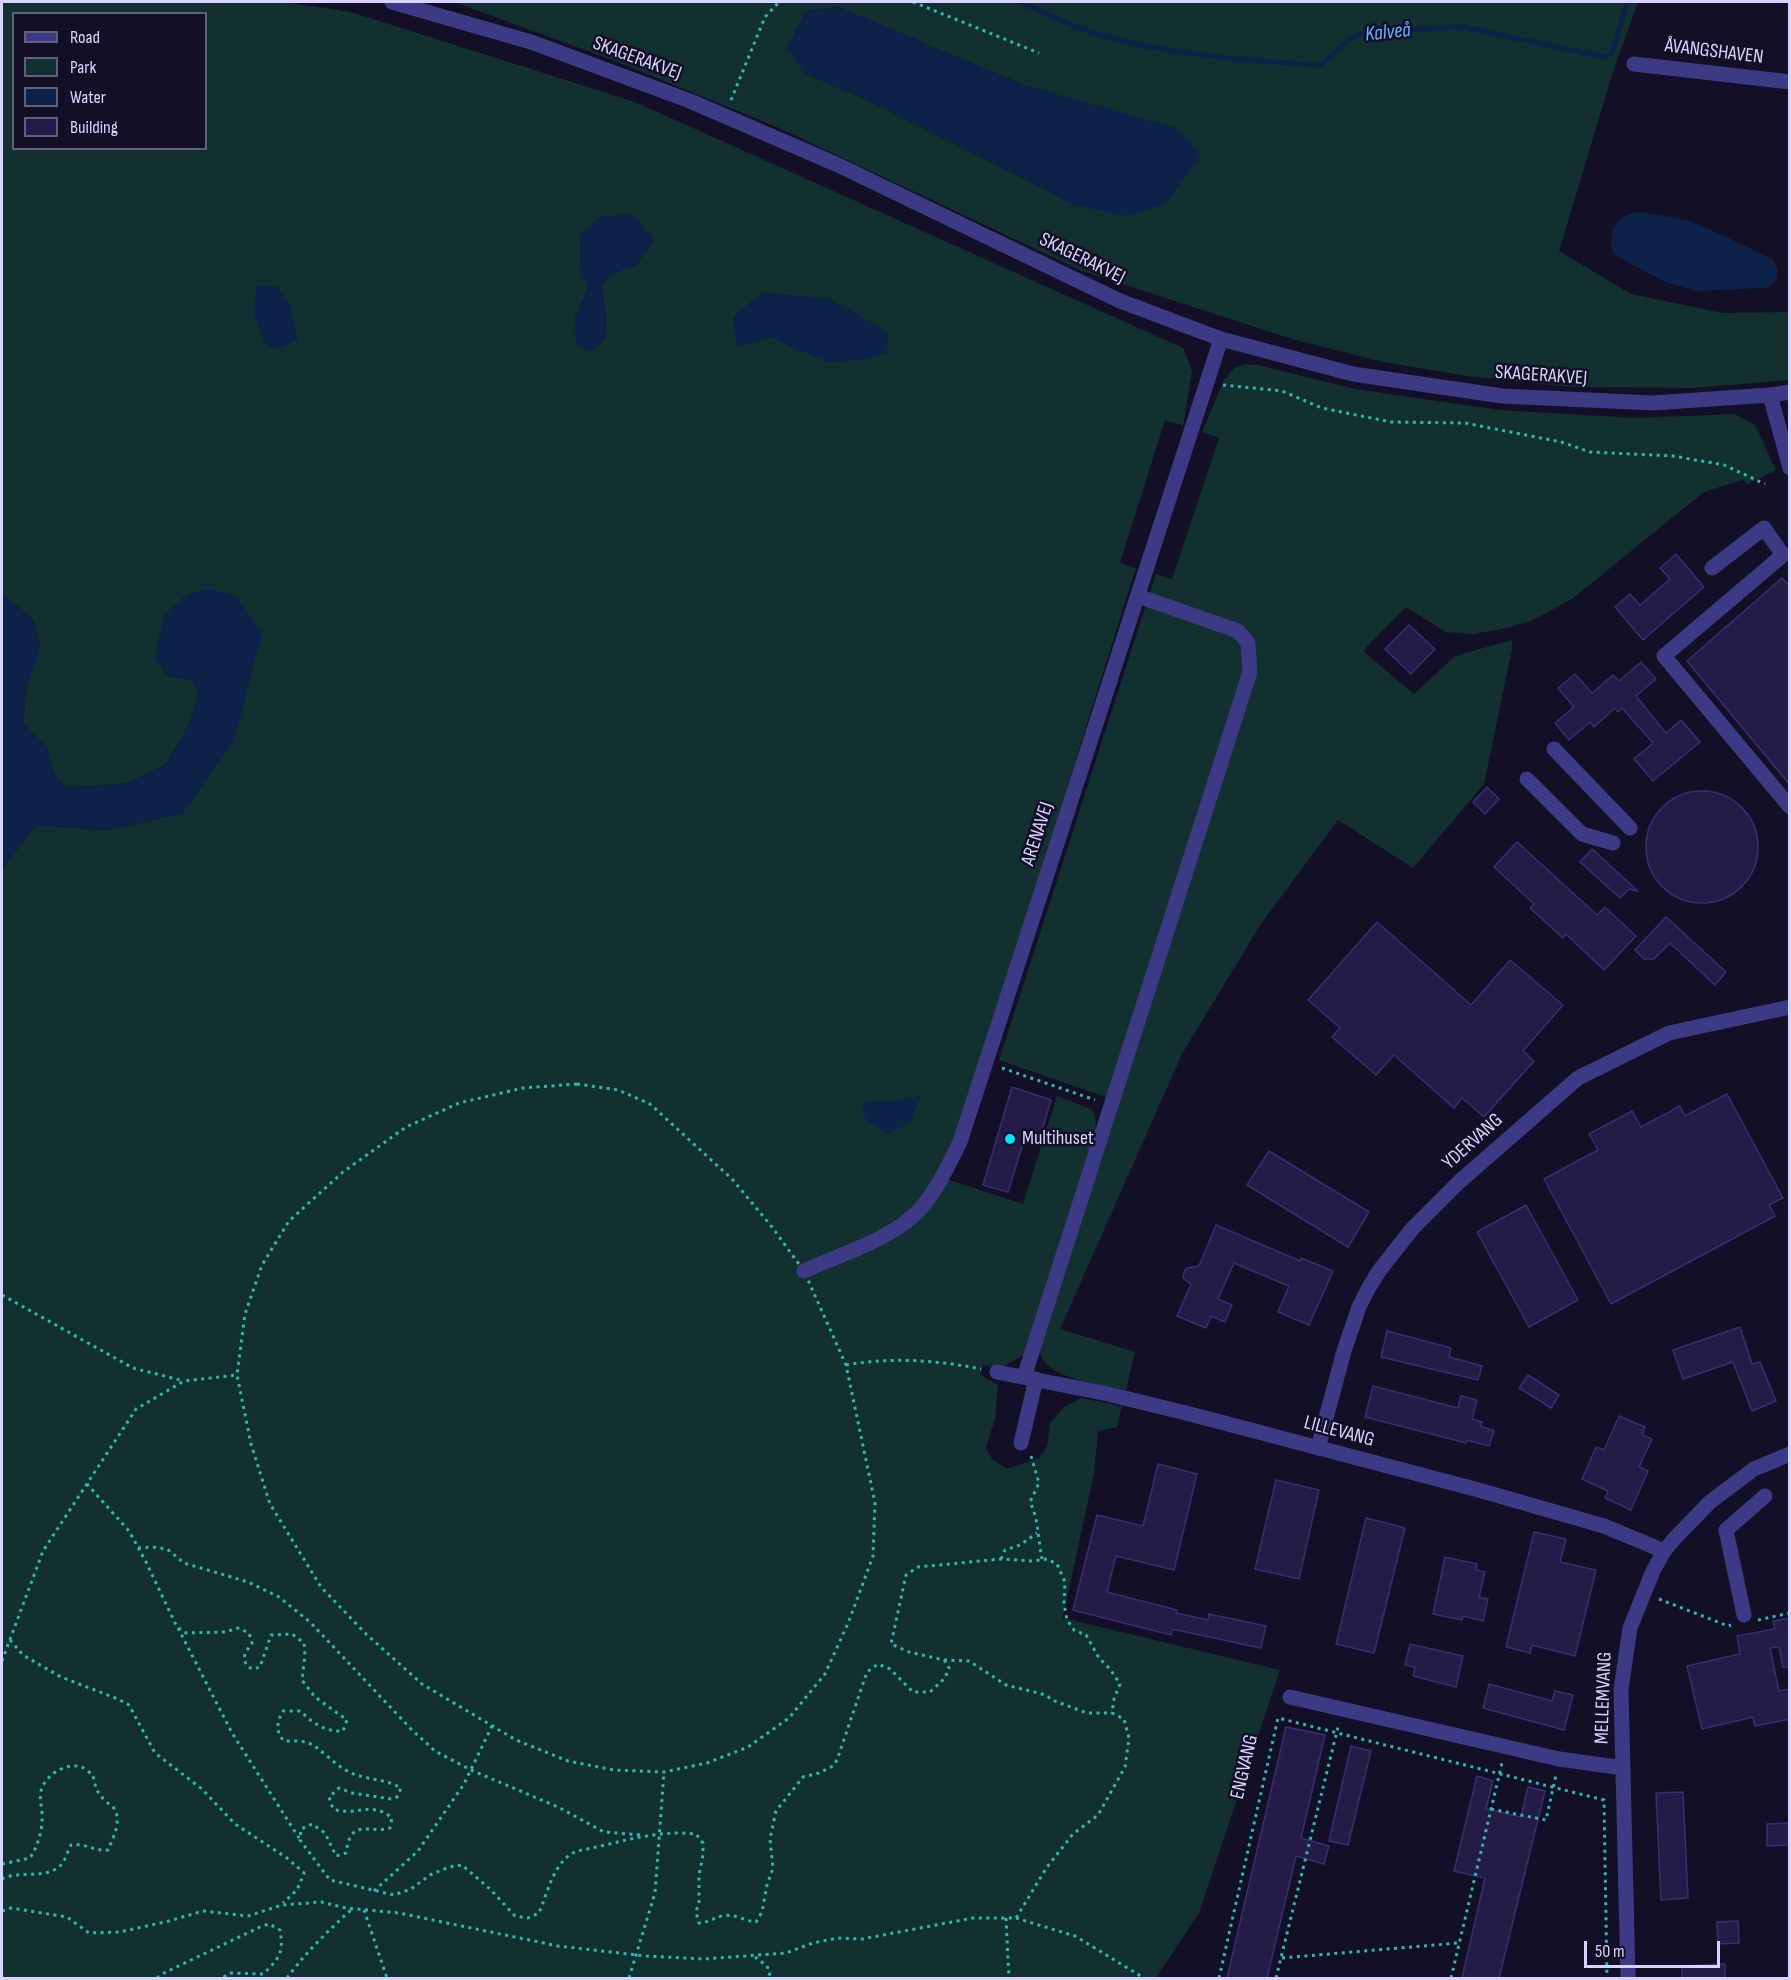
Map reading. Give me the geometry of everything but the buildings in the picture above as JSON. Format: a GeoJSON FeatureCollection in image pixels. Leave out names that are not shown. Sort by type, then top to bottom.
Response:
{"type":"FeatureCollection","features":[{"type":"Feature","properties":{"kind":"street","name":"SKAGERAKVEJ"},"geometry":{"type":"LineString","coordinates":[[392,2],[531,42],[690,101],[838,165],[1120,301],[1221,339],[1353,374],[1502,396],[1653,403],[1790,392]]}},
{"type":"Feature","properties":{"kind":"street","name":"ÅVANGSHAVEN"},"geometry":{"type":"LineString","coordinates":[[1634,64],[1790,82]]}},
{"type":"Feature","properties":{"kind":"street","name":"ARENAVEJ"},"geometry":{"type":"LineString","coordinates":[[804,1270],[886,1235],[922,1207],[944,1173],[960,1142],[1221,339]]}},
{"type":"Feature","properties":{"kind":"street"},"geometry":{"type":"LineString","coordinates":[[1770,395],[1790,468]]}},
{"type":"Feature","properties":{"kind":"street"},"geometry":{"type":"LineString","coordinates":[[1712,568],[1764,528],[1786,561],[1665,656],[1790,807]]}},
{"type":"Feature","properties":{"kind":"street"},"geometry":{"type":"LineString","coordinates":[[1021,1443],[1030,1378],[1111,1106],[1250,672],[1248,643],[1238,631],[1138,596]]}},
{"type":"Feature","properties":{"kind":"street"},"geometry":{"type":"LineString","coordinates":[[1554,749],[1630,828]]}},
{"type":"Feature","properties":{"kind":"street"},"geometry":{"type":"LineString","coordinates":[[1527,779],[1582,834],[1613,843]]}},
{"type":"Feature","properties":{"kind":"street","name":"YDERVANG"},"geometry":{"type":"LineString","coordinates":[[1318,1448],[1344,1352],[1359,1307],[1368,1289],[1412,1229],[1459,1182],[1578,1078],[1669,1033],[1790,1007]]}},
{"type":"Feature","properties":{"kind":"street","name":"LILLEVANG"},"geometry":{"type":"LineString","coordinates":[[997,1372],[1108,1394],[1318,1448],[1604,1526],[1664,1551]]}},
{"type":"Feature","properties":{"kind":"street","name":"MELLEMVANG"},"geometry":{"type":"LineString","coordinates":[[1628,1978],[1621,1689],[1630,1628],[1664,1551],[1675,1538],[1710,1502],[1754,1469],[1790,1454]]}},
{"type":"Feature","properties":{"kind":"street"},"geometry":{"type":"LineString","coordinates":[[1746,1620],[1726,1530],[1765,1496]]}},
{"type":"Feature","properties":{"kind":"street"},"geometry":{"type":"LineString","coordinates":[[1290,1697],[1559,1759],[1623,1768]]}},
{"type":"Feature","properties":{"kind":"path"},"geometry":{"type":"LineString","coordinates":[[725,116],[765,17],[779,2]]}},
{"type":"Feature","properties":{"kind":"path"},"geometry":{"type":"LineString","coordinates":[[913,2],[1038,53]]}},
{"type":"Feature","properties":{"kind":"path"},"geometry":{"type":"LineString","coordinates":[[1206,384],[1282,391],[1322,408],[1391,422],[1465,423],[1561,442],[1590,452],[1673,456],[1724,465],[1765,484]]}},
{"type":"Feature","properties":{"kind":"path"},"geometry":{"type":"LineString","coordinates":[[986,1062],[1111,1106]]}},
{"type":"Feature","properties":{"kind":"path"},"geometry":{"type":"LineString","coordinates":[[577,1084],[618,1090],[650,1104],[732,1179],[804,1270],[846,1365],[875,1503],[873,1556],[849,1621],[825,1674],[789,1718],[748,1747],[707,1763],[664,1772],[614,1770],[568,1761],[516,1740],[422,1684],[366,1634],[321,1587],[270,1504],[251,1444],[237,1375],[245,1314],[262,1265],[289,1221],[343,1172],[406,1127],[459,1103],[523,1088],[577,1084]]}},
{"type":"Feature","properties":{"kind":"path"},"geometry":{"type":"LineString","coordinates":[[2,1295],[134,1368],[184,1381],[237,1375]]}},
{"type":"Feature","properties":{"kind":"path"},"geometry":{"type":"LineString","coordinates":[[846,1365],[876,1359],[967,1366],[997,1372]]}},
{"type":"Feature","properties":{"kind":"path"},"geometry":{"type":"LineString","coordinates":[[2,1661],[43,1551],[136,1409],[184,1381]]}},
{"type":"Feature","properties":{"kind":"path"},"geometry":{"type":"LineString","coordinates":[[1021,1443],[1032,1456],[1040,1483],[1030,1502],[1037,1523],[1036,1533],[1042,1559]]}},
{"type":"Feature","properties":{"kind":"path"},"geometry":{"type":"LineString","coordinates":[[87,1484],[129,1531],[232,1733],[300,1840],[330,1880],[394,1895],[411,1889],[430,1875],[449,1867],[462,1865],[491,1890],[515,1916],[528,1918],[539,1913],[557,1869],[567,1855],[647,1835]]}},
{"type":"Feature","properties":{"kind":"path"},"geometry":{"type":"LineString","coordinates":[[1001,1559],[1005,1550],[1020,1545],[1036,1533]]}},
{"type":"Feature","properties":{"kind":"path"},"geometry":{"type":"LineString","coordinates":[[138,1548],[167,1549],[184,1563],[248,1582],[279,1597],[310,1622],[411,1729],[435,1751],[471,1770],[558,1807],[604,1832],[647,1835],[676,1832],[696,1834],[703,1843],[699,1902],[696,1912],[699,1923],[709,1922],[723,1915],[737,1916],[756,1922],[762,1912],[766,1885],[773,1868],[770,1839],[776,1811],[803,1777],[819,1773],[833,1766],[837,1760],[867,1672],[878,1664],[890,1669],[912,1692],[930,1692],[945,1678],[949,1668],[944,1660]]}},
{"type":"Feature","properties":{"kind":"path"},"geometry":{"type":"LineString","coordinates":[[1016,1918],[1047,1867],[1073,1834],[1098,1815],[1125,1767],[1128,1738],[1124,1719],[1112,1713],[1087,1713],[1052,1700],[1046,1695],[1006,1685],[969,1661],[944,1660],[909,1652],[891,1644],[906,1575],[918,1567],[1001,1559],[1047,1558],[1057,1564],[1065,1582],[1064,1604],[1067,1620],[1074,1630],[1086,1635],[1099,1658],[1120,1684],[1112,1713]]}},
{"type":"Feature","properties":{"kind":"path"},"geometry":{"type":"LineString","coordinates":[[1644,1593],[1728,1626],[1746,1620],[1790,1613]]}},
{"type":"Feature","properties":{"kind":"path"},"geometry":{"type":"LineString","coordinates":[[177,1627],[186,1633],[225,1632],[238,1628],[249,1633],[252,1643],[245,1653],[244,1660],[248,1667],[253,1669],[260,1667],[271,1635],[292,1634],[304,1643],[302,1680],[315,1697],[347,1720],[342,1731],[331,1732],[312,1723],[300,1711],[282,1711],[277,1722],[278,1734],[284,1740],[310,1743],[336,1765],[352,1773],[390,1781],[401,1788],[397,1797],[391,1799],[352,1793],[339,1788],[329,1797],[333,1809],[344,1813],[372,1808],[383,1810],[392,1818],[390,1828],[367,1827],[354,1832],[348,1842],[346,1853],[336,1856],[325,1833],[312,1824],[301,1829],[300,1840]]}},
{"type":"Feature","properties":{"kind":"path"},"geometry":{"type":"LineString","coordinates":[[10,1640],[23,1655],[61,1677],[129,1705],[155,1753],[201,1789],[235,1824],[287,1858],[304,1874],[297,1890],[282,1905]]}},
{"type":"Feature","properties":{"kind":"path"},"geometry":{"type":"LineString","coordinates":[[1276,1978],[1342,1710]]}},
{"type":"Feature","properties":{"kind":"path","name":"ENGVANG"},"geometry":{"type":"LineString","coordinates":[[1219,1978],[1278,1718],[1605,1800],[1606,1978]]}},
{"type":"Feature","properties":{"kind":"path"},"geometry":{"type":"LineString","coordinates":[[374,1891],[418,1851],[464,1784],[492,1726]]}},
{"type":"Feature","properties":{"kind":"path"},"geometry":{"type":"LineString","coordinates":[[1451,1978],[1507,1747]]}},
{"type":"Feature","properties":{"kind":"path"},"geometry":{"type":"LineString","coordinates":[[1491,1809],[1546,1820],[1559,1759]]}},
{"type":"Feature","properties":{"kind":"path"},"geometry":{"type":"LineString","coordinates":[[2,1864],[30,1858],[34,1852],[43,1824],[41,1789],[48,1778],[69,1766],[82,1767],[93,1775],[96,1791],[114,1808],[118,1819],[108,1850],[96,1850],[83,1844],[71,1845],[61,1865],[46,1873],[8,1876],[2,1879]]}},
{"type":"Feature","properties":{"kind":"path"},"geometry":{"type":"LineString","coordinates":[[629,1978],[655,1893],[664,1772]]}},
{"type":"Feature","properties":{"kind":"path"},"geometry":{"type":"LineString","coordinates":[[2,1911],[11,1908],[67,1917],[89,1933],[120,1932],[203,1911],[248,1916],[282,1905],[321,1902],[364,1910],[399,1913],[558,1946],[636,1955],[704,1959],[786,1953],[813,1943],[838,1938],[862,1939],[973,1918],[1016,1918],[1075,1936],[1144,1978]]}},
{"type":"Feature","properties":{"kind":"path"},"geometry":{"type":"LineString","coordinates":[[287,1978],[325,1934],[353,1908]]}},
{"type":"Feature","properties":{"kind":"path"},"geometry":{"type":"LineString","coordinates":[[364,1910],[387,1978]]}},
{"type":"Feature","properties":{"kind":"path"},"geometry":{"type":"LineString","coordinates":[[1006,1918],[1009,1978]]}},
{"type":"Feature","properties":{"kind":"path"},"geometry":{"type":"LineString","coordinates":[[157,1978],[260,1927],[269,1924],[280,1930],[283,1944],[278,1961],[263,1974],[230,1973],[222,1978]]}},
{"type":"Feature","properties":{"kind":"path"},"geometry":{"type":"LineString","coordinates":[[1282,1958],[1458,1943]]}},
{"type":"Feature","properties":{"kind":"path"},"geometry":{"type":"LineString","coordinates":[[753,1956],[767,1966],[770,1973],[768,1978]]}},
{"type":"Feature","properties":{"kind":"green space"},"geometry":{"type":"Polygon","coordinates":[[[2,2],[284,2],[351,12],[635,102],[1183,348],[1192,371],[1183,426],[1165,420],[1120,563],[1136,568],[960,1128],[937,1176],[1023,1204],[1057,1096],[1091,1109],[1095,1116],[1096,1129],[1028,1352],[1001,1368],[983,1365],[980,1375],[998,1385],[995,1419],[986,1448],[992,1459],[1007,1469],[1039,1458],[1047,1447],[1050,1423],[1064,1407],[1081,1398],[1122,1406],[1117,1427],[1098,1431],[1094,1473],[1063,1618],[1280,1670],[1199,1913],[1156,1978],[2,1978],[2,869],[36,825],[107,830],[183,813],[262,634],[166,675],[192,681],[199,693],[189,725],[165,765],[128,783],[67,788],[53,773],[47,747],[23,724],[26,690],[40,648],[34,620],[2,594],[2,2]],[[654,240],[588,288],[575,318],[589,351],[604,341],[607,324],[602,287],[610,274],[636,265],[654,240]]]}},
{"type":"Feature","properties":{"kind":"green space"},"geometry":{"type":"Polygon","coordinates":[[[454,2],[1638,2],[1612,75],[1559,251],[1631,294],[1723,313],[1789,312],[1789,380],[1692,388],[1571,387],[1467,376],[1383,362],[1292,339],[1082,271],[777,127],[620,63],[454,2]],[[838,7],[806,11],[788,47],[804,73],[871,102],[1063,97],[1024,85],[838,7]]]}},
{"type":"Feature","properties":{"kind":"green space"},"geometry":{"type":"Polygon","coordinates":[[[1246,364],[1355,389],[1499,410],[1636,418],[1735,414],[1755,425],[1776,470],[1748,484],[1742,480],[1704,492],[1572,599],[1531,621],[1474,634],[1446,632],[1406,607],[1363,651],[1414,694],[1455,656],[1512,640],[1484,784],[1413,868],[1338,820],[1261,924],[1182,1054],[1060,1329],[1135,1352],[1126,1390],[1090,1383],[1063,1374],[1051,1368],[1043,1360],[1040,1351],[1120,1102],[999,1060],[1156,574],[1172,579],[1219,438],[1202,432],[1224,380],[1234,368],[1246,364]]]}},
{"type":"Feature","properties":{"kind":"water"},"geometry":{"type":"Polygon","coordinates":[[[838,7],[1024,85],[1175,128],[1201,155],[1166,204],[1123,216],[1072,204],[871,102],[804,73],[787,48],[806,11],[838,7]]]}},
{"type":"Feature","properties":{"kind":"water"},"geometry":{"type":"Polygon","coordinates":[[[1640,212],[1687,220],[1772,259],[1778,269],[1776,281],[1767,288],[1694,291],[1663,281],[1613,254],[1611,238],[1615,225],[1624,216],[1640,212]]]}},
{"type":"Feature","properties":{"kind":"water"},"geometry":{"type":"Polygon","coordinates":[[[634,214],[654,240],[636,265],[610,274],[602,287],[607,324],[604,341],[589,351],[576,344],[575,318],[588,288],[580,267],[580,236],[598,217],[634,214]]]}},
{"type":"Feature","properties":{"kind":"water"},"geometry":{"type":"Polygon","coordinates":[[[257,285],[277,286],[290,305],[298,340],[278,349],[264,343],[254,314],[257,285]]]}},
{"type":"Feature","properties":{"kind":"water"},"geometry":{"type":"Polygon","coordinates":[[[762,292],[830,299],[888,332],[887,353],[866,359],[829,363],[771,338],[737,347],[733,317],[762,292]]]}},
{"type":"Feature","properties":{"kind":"water"},"geometry":{"type":"Polygon","coordinates":[[[208,588],[237,597],[262,633],[234,741],[183,813],[107,830],[36,825],[2,869],[2,594],[34,620],[40,648],[26,690],[23,724],[47,747],[53,773],[67,788],[128,783],[165,765],[189,725],[199,693],[192,681],[166,675],[155,656],[164,615],[185,596],[208,588]]]}},
{"type":"Feature","properties":{"kind":"water"},"geometry":{"type":"Polygon","coordinates":[[[922,1095],[910,1122],[888,1134],[867,1121],[861,1109],[867,1101],[901,1101],[922,1095]]]}},
{"type":"Feature","properties":{"kind":"waterway","name":"Kalveå"},"geometry":{"type":"LineString","coordinates":[[1019,2],[1082,29],[1130,43],[1211,56],[1321,65],[1352,37],[1366,32],[1463,27],[1604,57],[1612,53],[1627,2]]}},
{"type":"Feature","properties":{"kind":"place","name":"Multihuset"},"geometry":{"type":"Point","coordinates":[1010,1139]}}]}
